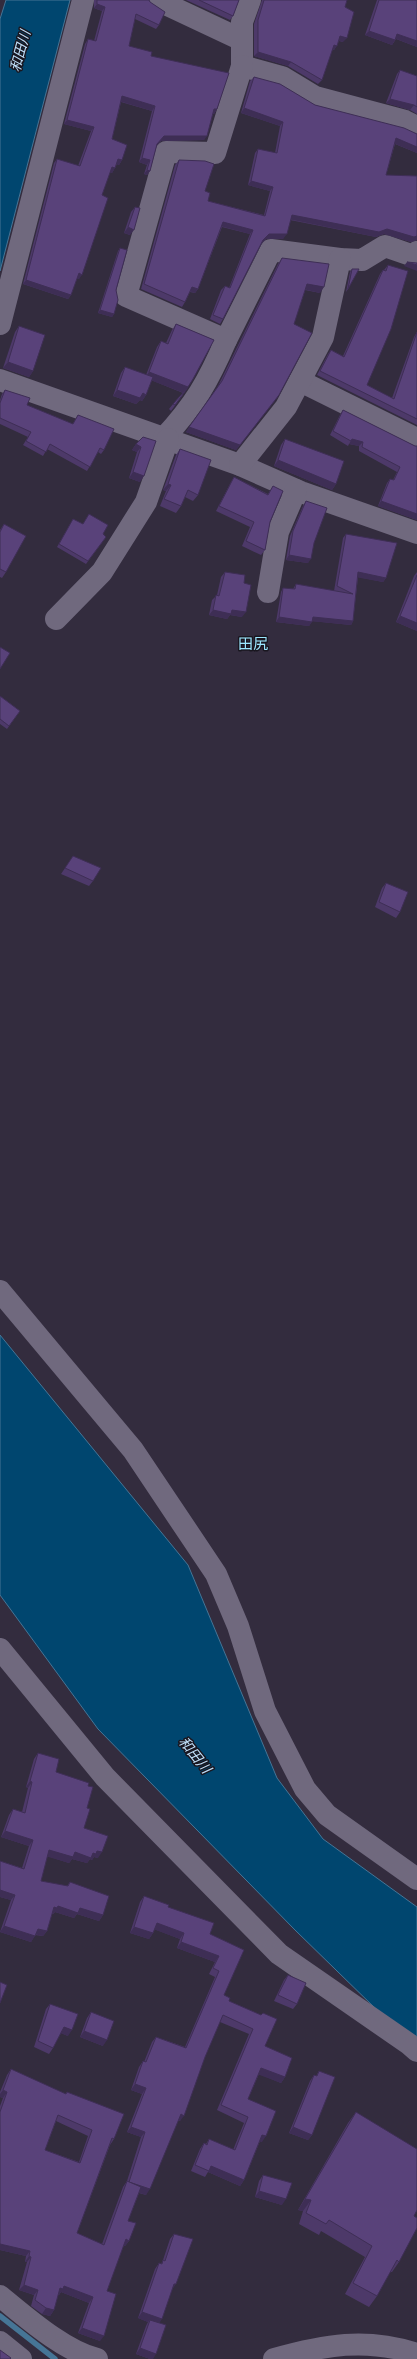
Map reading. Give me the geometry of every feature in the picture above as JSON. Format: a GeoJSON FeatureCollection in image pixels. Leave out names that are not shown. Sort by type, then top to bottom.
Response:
{"type":"FeatureCollection","features":[{"type":"Feature","properties":{"kind":"street"},"geometry":{"type":"LineString","coordinates":[[0,324],[83,0]]}},
{"type":"Feature","properties":{"kind":"street"},"geometry":{"type":"LineString","coordinates":[[157,0],[242,40]]}},
{"type":"Feature","properties":{"kind":"street"},"geometry":{"type":"LineString","coordinates":[[226,340],[126,296],[166,152],[215,153],[242,66],[242,22],[250,0]]}},
{"type":"Feature","properties":{"kind":"street"},"geometry":{"type":"LineString","coordinates":[[242,66],[282,77],[315,97],[405,121],[417,127]]}},
{"type":"Feature","properties":{"kind":"street"},"geometry":{"type":"LineString","coordinates":[[56,619],[102,572],[146,502],[166,439],[190,409],[209,379],[226,340],[270,250],[340,259],[362,260],[384,246],[416,256]]}},
{"type":"Feature","properties":{"kind":"street"},"geometry":{"type":"LineString","coordinates":[[240,465],[286,407],[324,337],[340,259]]}},
{"type":"Feature","properties":{"kind":"street"},"geometry":{"type":"LineString","coordinates":[[0,380],[240,465],[296,490],[417,534]]}},
{"type":"Feature","properties":{"kind":"street"},"geometry":{"type":"LineString","coordinates":[[300,381],[417,439]]}},
{"type":"Feature","properties":{"kind":"street"},"geometry":{"type":"LineString","coordinates":[[268,592],[278,532],[296,490]]}},
{"type":"Feature","properties":{"kind":"street"},"geometry":{"type":"LineString","coordinates":[[0,1291],[133,1450],[216,1574],[238,1626],[265,1711],[305,1789],[327,1815],[417,1879]]}},
{"type":"Feature","properties":{"kind":"street"},"geometry":{"type":"LineString","coordinates":[[0,1649],[105,1777],[279,1954],[409,2044],[417,2052]]}},
{"type":"Feature","properties":{"kind":"street"},"geometry":{"type":"LineString","coordinates":[[0,2296],[23,2315],[67,2346],[98,2359]]}},
{"type":"Feature","properties":{"kind":"street"},"geometry":{"type":"LineString","coordinates":[[0,2342],[21,2359]]}},
{"type":"Feature","properties":{"kind":"street"},"geometry":{"type":"LineString","coordinates":[[274,2359],[341,2343],[372,2344],[417,2354]]}},
{"type":"Feature","properties":{"kind":"water","name":"和田川"},"geometry":{"type":"Polygon","coordinates":[[[6,0],[70,0],[0,271],[0,19],[6,0]]]}},
{"type":"Feature","properties":{"kind":"water","name":"和田川"},"geometry":{"type":"Polygon","coordinates":[[[0,1335],[188,1565],[277,1778],[323,1839],[417,1907],[417,2049],[295,1930],[98,1729],[0,1595],[0,1335]]]}},
{"type":"Feature","properties":{"kind":"building"},"geometry":{"type":"Polygon","coordinates":[[[97,0],[149,0],[165,12],[159,25],[136,14],[129,46],[152,52],[151,56],[229,73],[217,109],[214,109],[207,136],[164,136],[157,144],[150,171],[147,170],[150,160],[142,158],[155,106],[122,96],[112,139],[127,145],[122,160],[118,159],[115,168],[112,167],[102,195],[108,198],[82,275],[79,273],[71,295],[26,280],[57,159],[80,166],[94,127],[67,120],[88,39],[96,41],[105,7],[97,4],[97,0]]]}},
{"type":"Feature","properties":{"kind":"building"},"geometry":{"type":"Polygon","coordinates":[[[199,0],[239,0],[233,16],[199,0]]]}},
{"type":"Feature","properties":{"kind":"building"},"geometry":{"type":"Polygon","coordinates":[[[264,0],[347,0],[345,7],[354,12],[347,38],[340,36],[337,46],[334,45],[322,80],[291,62],[258,52],[258,20],[264,0]]]}},
{"type":"Feature","properties":{"kind":"building"},"geometry":{"type":"Polygon","coordinates":[[[379,0],[417,0],[417,41],[397,34],[395,40],[369,31],[379,0]]]}},
{"type":"Feature","properties":{"kind":"building"},"geometry":{"type":"Polygon","coordinates":[[[400,70],[417,76],[417,107],[390,99],[400,70]]]}},
{"type":"Feature","properties":{"kind":"building"},"geometry":{"type":"Polygon","coordinates":[[[254,77],[280,84],[315,105],[404,128],[417,134],[417,147],[396,138],[386,175],[417,176],[417,236],[414,237],[387,229],[379,232],[292,215],[287,234],[269,234],[263,240],[223,319],[213,315],[225,286],[230,288],[253,230],[223,222],[198,289],[192,287],[185,302],[144,284],[179,160],[205,161],[214,164],[205,191],[210,193],[208,201],[265,216],[273,187],[251,181],[258,149],[277,153],[283,122],[244,108],[254,77]]]}},
{"type":"Feature","properties":{"kind":"building"},"geometry":{"type":"Polygon","coordinates":[[[135,207],[140,208],[134,230],[128,227],[135,207]]]}},
{"type":"Feature","properties":{"kind":"building"},"geometry":{"type":"Polygon","coordinates":[[[120,248],[127,250],[116,290],[118,300],[114,314],[100,310],[120,248]]]}},
{"type":"Feature","properties":{"kind":"building"},"geometry":{"type":"Polygon","coordinates":[[[282,258],[329,264],[324,287],[307,284],[294,324],[312,333],[279,395],[240,445],[189,427],[222,381],[282,258]]]}},
{"type":"Feature","properties":{"kind":"building"},"geometry":{"type":"Polygon","coordinates":[[[388,265],[408,271],[391,329],[367,385],[394,399],[417,332],[417,419],[320,371],[331,350],[344,357],[383,270],[386,271],[388,265]]]}},
{"type":"Feature","properties":{"kind":"building"},"geometry":{"type":"Polygon","coordinates":[[[352,269],[359,269],[348,289],[352,269]]]}},
{"type":"Feature","properties":{"kind":"building"},"geometry":{"type":"Polygon","coordinates":[[[176,324],[214,340],[188,387],[149,372],[161,341],[168,344],[176,324]]]}},
{"type":"Feature","properties":{"kind":"building"},"geometry":{"type":"Polygon","coordinates":[[[19,326],[45,335],[33,371],[8,362],[19,326]]]}},
{"type":"Feature","properties":{"kind":"building"},"geometry":{"type":"Polygon","coordinates":[[[125,367],[153,377],[146,395],[143,393],[140,398],[117,390],[125,367]]]}},
{"type":"Feature","properties":{"kind":"building"},"geometry":{"type":"Polygon","coordinates":[[[188,387],[175,405],[173,404],[188,387]]]}},
{"type":"Feature","properties":{"kind":"building"},"geometry":{"type":"Polygon","coordinates":[[[5,390],[30,398],[27,405],[73,424],[78,415],[114,429],[104,450],[100,448],[90,467],[50,444],[46,452],[26,441],[31,432],[0,418],[0,403],[5,390]]]}},
{"type":"Feature","properties":{"kind":"building"},"geometry":{"type":"Polygon","coordinates":[[[343,410],[417,446],[417,514],[381,501],[390,479],[394,480],[400,467],[362,447],[363,442],[352,439],[351,441],[333,431],[343,410]]]}},
{"type":"Feature","properties":{"kind":"building"},"geometry":{"type":"Polygon","coordinates":[[[143,437],[156,441],[144,476],[133,472],[141,447],[136,444],[143,437]]]}},
{"type":"Feature","properties":{"kind":"building"},"geometry":{"type":"Polygon","coordinates":[[[285,439],[344,461],[336,484],[278,460],[285,439]]]}},
{"type":"Feature","properties":{"kind":"building"},"geometry":{"type":"Polygon","coordinates":[[[180,449],[211,460],[198,495],[188,490],[181,506],[164,499],[171,485],[168,484],[180,449]]]}},
{"type":"Feature","properties":{"kind":"building"},"geometry":{"type":"Polygon","coordinates":[[[234,477],[268,495],[273,486],[283,491],[270,522],[265,550],[246,541],[254,522],[219,506],[234,477]]]}},
{"type":"Feature","properties":{"kind":"building"},"geometry":{"type":"Polygon","coordinates":[[[306,501],[327,508],[314,543],[311,559],[289,555],[293,531],[306,501]]]}},
{"type":"Feature","properties":{"kind":"building"},"geometry":{"type":"Polygon","coordinates":[[[89,514],[108,525],[103,534],[106,537],[88,561],[59,544],[73,519],[83,524],[89,514]]]}},
{"type":"Feature","properties":{"kind":"building"},"geometry":{"type":"Polygon","coordinates":[[[4,524],[26,536],[6,572],[0,569],[0,532],[4,524]]]}},
{"type":"Feature","properties":{"kind":"building"},"geometry":{"type":"Polygon","coordinates":[[[346,534],[397,543],[386,578],[358,572],[353,621],[313,617],[312,622],[279,617],[283,588],[295,589],[296,584],[353,594],[337,586],[346,534]]]}},
{"type":"Feature","properties":{"kind":"building"},"geometry":{"type":"Polygon","coordinates":[[[225,572],[245,575],[244,583],[251,585],[246,612],[232,610],[231,614],[213,610],[216,595],[219,596],[225,572]]]}},
{"type":"Feature","properties":{"kind":"building"},"geometry":{"type":"Polygon","coordinates":[[[417,575],[417,623],[400,616],[417,575]]]}},
{"type":"Feature","properties":{"kind":"building"},"geometry":{"type":"Polygon","coordinates":[[[0,647],[10,653],[0,669],[0,647]]]}},
{"type":"Feature","properties":{"kind":"building"},"geometry":{"type":"Polygon","coordinates":[[[0,696],[20,711],[9,726],[0,719],[0,696]]]}},
{"type":"Feature","properties":{"kind":"building"},"geometry":{"type":"Polygon","coordinates":[[[73,856],[101,868],[93,881],[65,868],[73,856]]]}},
{"type":"Feature","properties":{"kind":"building"},"geometry":{"type":"Polygon","coordinates":[[[386,883],[408,892],[400,912],[379,902],[386,883]]]}},
{"type":"Feature","properties":{"kind":"building"},"geometry":{"type":"Polygon","coordinates":[[[38,1753],[59,1759],[56,1772],[89,1783],[88,1786],[93,1787],[87,1808],[90,1809],[84,1828],[108,1836],[102,1852],[97,1851],[96,1854],[93,1853],[91,1858],[75,1852],[73,1857],[49,1850],[41,1881],[68,1886],[70,1882],[109,1896],[103,1915],[80,1908],[78,1913],[58,1906],[57,1908],[54,1907],[47,1931],[38,1929],[35,1936],[4,1926],[15,1895],[0,1890],[0,1861],[24,1869],[33,1840],[5,1831],[13,1809],[25,1813],[32,1782],[30,1781],[38,1753]]]}},
{"type":"Feature","properties":{"kind":"building"},"geometry":{"type":"Polygon","coordinates":[[[144,1896],[169,1905],[168,1907],[214,1923],[210,1934],[244,1950],[224,1995],[230,1998],[229,2001],[261,2015],[263,2013],[277,2019],[265,2046],[292,2058],[285,2077],[261,2068],[248,2099],[276,2111],[266,2136],[262,2135],[244,2180],[211,2166],[209,2171],[195,2165],[204,2143],[207,2145],[209,2139],[235,2150],[248,2117],[221,2105],[253,2029],[223,2015],[205,2057],[184,2116],[181,2114],[150,2189],[129,2182],[145,2132],[131,2127],[146,2088],[135,2084],[143,2061],[146,2062],[156,2037],[186,2048],[219,1971],[213,1968],[219,1956],[181,1942],[184,1933],[157,1923],[153,1933],[134,1927],[144,1896]]]}},
{"type":"Feature","properties":{"kind":"building"},"geometry":{"type":"Polygon","coordinates":[[[288,1975],[306,1983],[297,2004],[278,1995],[288,1975]]]}},
{"type":"Feature","properties":{"kind":"building"},"geometry":{"type":"Polygon","coordinates":[[[0,1982],[7,1985],[0,2003],[0,1982]]]}},
{"type":"Feature","properties":{"kind":"building"},"geometry":{"type":"Polygon","coordinates":[[[50,2004],[78,2014],[72,2030],[64,2027],[53,2048],[38,2041],[50,2004]]]}},
{"type":"Feature","properties":{"kind":"building"},"geometry":{"type":"Polygon","coordinates":[[[91,2012],[114,2021],[107,2040],[84,2031],[91,2012]]]}},
{"type":"Feature","properties":{"kind":"building"},"geometry":{"type":"Polygon","coordinates":[[[11,2069],[66,2094],[67,2092],[124,2114],[114,2139],[112,2138],[77,2233],[104,2245],[127,2181],[141,2187],[128,2221],[136,2223],[129,2241],[126,2239],[107,2291],[116,2294],[104,2336],[82,2328],[93,2297],[64,2286],[63,2289],[60,2288],[54,2310],[46,2308],[35,2300],[38,2290],[24,2285],[31,2257],[29,2256],[30,2251],[0,2244],[0,2112],[7,2092],[3,2090],[11,2069]],[[58,2115],[45,2150],[80,2163],[92,2130],[58,2115]]]}},
{"type":"Feature","properties":{"kind":"building"},"geometry":{"type":"Polygon","coordinates":[[[319,2071],[335,2077],[312,2135],[293,2127],[314,2075],[317,2076],[319,2071]]]}},
{"type":"Feature","properties":{"kind":"building"},"geometry":{"type":"Polygon","coordinates":[[[356,2112],[417,2149],[417,2210],[414,2216],[417,2218],[417,2228],[399,2262],[397,2260],[377,2296],[353,2283],[372,2246],[329,2220],[326,2224],[306,2213],[311,2200],[305,2199],[356,2112]]]}},
{"type":"Feature","properties":{"kind":"building"},"geometry":{"type":"Polygon","coordinates":[[[263,2175],[292,2183],[286,2199],[259,2191],[263,2175]]]}},
{"type":"Feature","properties":{"kind":"building"},"geometry":{"type":"Polygon","coordinates":[[[174,2234],[193,2239],[176,2284],[174,2284],[162,2319],[142,2312],[159,2263],[162,2264],[163,2260],[165,2261],[174,2234]]]}},
{"type":"Feature","properties":{"kind":"building"},"geometry":{"type":"Polygon","coordinates":[[[150,2320],[166,2325],[156,2354],[140,2348],[150,2320]]]}},
{"type":"Feature","properties":{"kind":"building"},"geometry":{"type":"Polygon","coordinates":[[[0,2350],[11,2358],[0,2359],[0,2350]]]}},
{"type":"Feature","properties":{"kind":"waterway"},"geometry":{"type":"LineString","coordinates":[[0,2316],[55,2359]]}},
{"type":"Feature","properties":{"kind":"district","name":"田尻"},"geometry":{"type":"Point","coordinates":[253,644]}}]}
